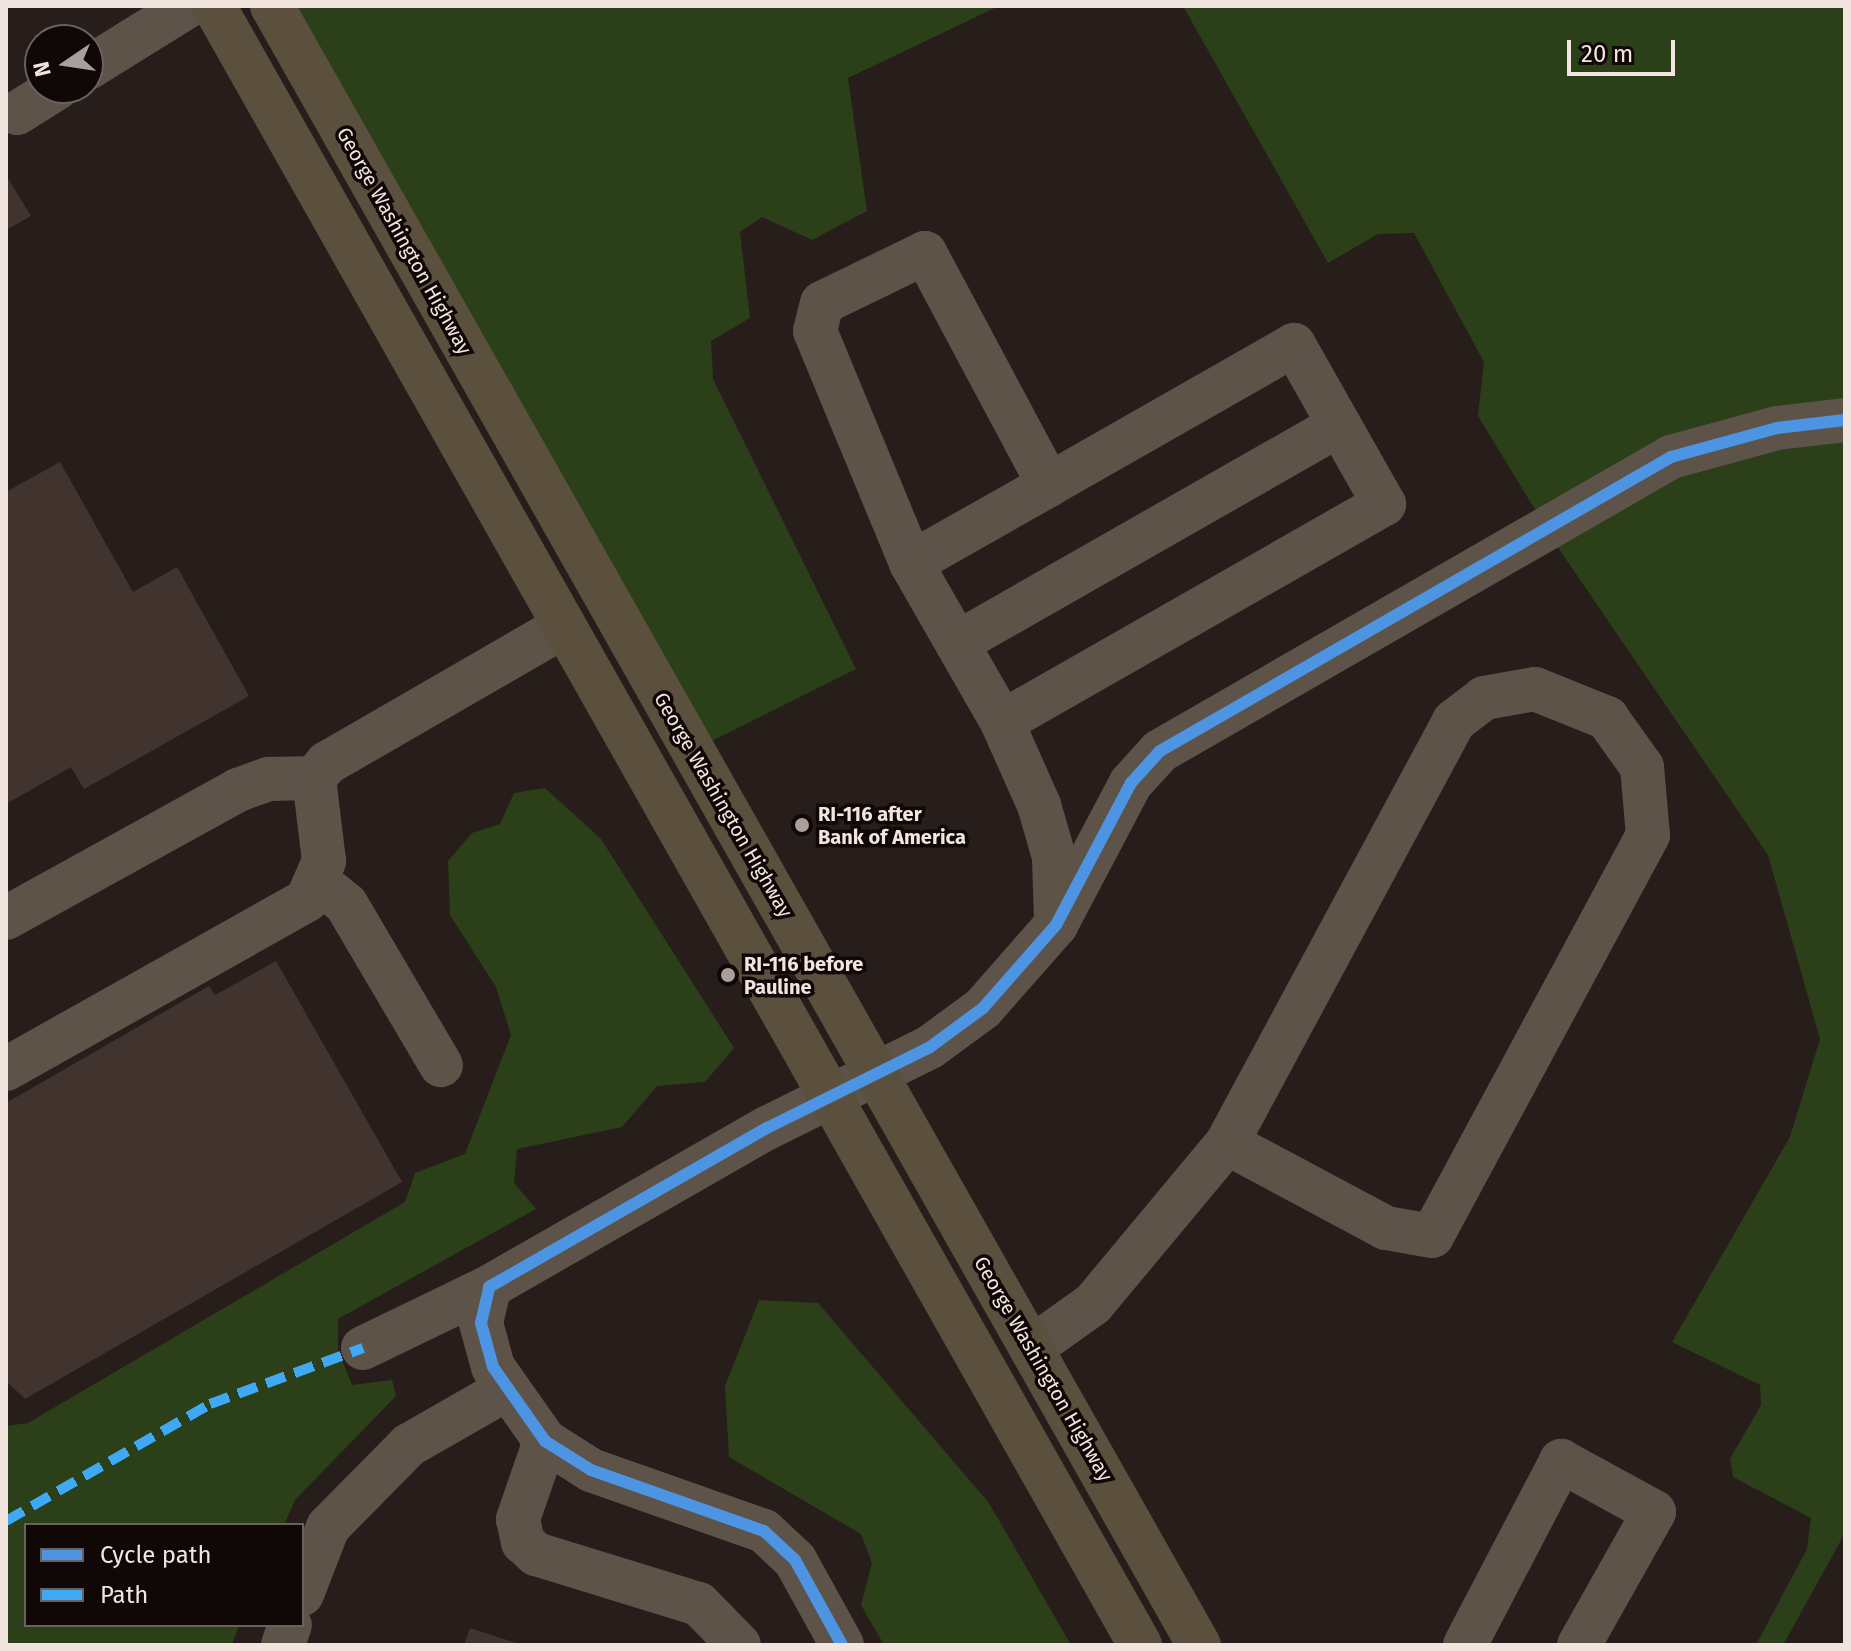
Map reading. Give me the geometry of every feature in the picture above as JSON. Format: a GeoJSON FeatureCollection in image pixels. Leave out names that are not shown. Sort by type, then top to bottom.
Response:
{"type":"FeatureCollection","features":[{"type":"Feature","properties":{"kind":"main road"},"geometry":{"type":"LineString","coordinates":[[214,6],[1140,1645]]}},
{"type":"Feature","properties":{"kind":"main road","name":"George Washington Highway"},"geometry":{"type":"LineString","coordinates":[[272,6],[1199,1645]]}},
{"type":"Feature","properties":{"kind":"main road"},"geometry":{"type":"LineString","coordinates":[[564,626],[608,601]]}},
{"type":"Feature","properties":{"kind":"street"},"geometry":{"type":"LineString","coordinates":[[104,58],[188,6]]}},
{"type":"Feature","properties":{"kind":"street"},"geometry":{"type":"LineString","coordinates":[[17,113],[31,104]]}},
{"type":"Feature","properties":{"kind":"street"},"geometry":{"type":"LineString","coordinates":[[1049,485],[925,253],[822,303],[815,331],[911,563],[1002,722],[1048,825],[1056,925]]}},
{"type":"Feature","properties":{"kind":"street"},"geometry":{"type":"LineString","coordinates":[[911,563],[1294,345],[1384,504],[1002,722]]}},
{"type":"Feature","properties":{"kind":"street"},"geometry":{"type":"LineString","coordinates":[[363,1348],[489,1287],[830,1096],[930,1047],[983,1008],[1056,925],[1131,783],[1160,751],[1671,457],[1777,428],[1845,420]]}},
{"type":"Feature","properties":{"kind":"street"},"geometry":{"type":"LineString","coordinates":[[957,643],[1339,425]]}},
{"type":"Feature","properties":{"kind":"street"},"geometry":{"type":"LineString","coordinates":[[6,1069],[307,900],[320,883],[314,778],[327,763],[564,626]]}},
{"type":"Feature","properties":{"kind":"street"},"geometry":{"type":"LineString","coordinates":[[1031,1348],[1093,1304],[1227,1143],[1454,721],[1484,698],[1535,689],[1607,718],[1642,767],[1648,835],[1432,1236],[1386,1228],[1227,1143]]}},
{"type":"Feature","properties":{"kind":"street"},"geometry":{"type":"LineString","coordinates":[[6,918],[238,790],[269,779],[314,778]]}},
{"type":"Feature","properties":{"kind":"street"},"geometry":{"type":"LineString","coordinates":[[320,883],[346,904],[441,1065]]}},
{"type":"Feature","properties":{"kind":"street"},"geometry":{"type":"LineString","coordinates":[[489,1287],[481,1323],[505,1390],[545,1441],[591,1470],[764,1531],[795,1560],[842,1645]]}},
{"type":"Feature","properties":{"kind":"street"},"geometry":{"type":"LineString","coordinates":[[304,1589],[328,1527],[399,1455],[505,1390]]}},
{"type":"Feature","properties":{"kind":"street"},"geometry":{"type":"LineString","coordinates":[[545,1441],[518,1519],[523,1542],[536,1554],[699,1604],[739,1645]]}},
{"type":"Feature","properties":{"kind":"street"},"geometry":{"type":"LineString","coordinates":[[1465,1645],[1561,1461],[1654,1512],[1579,1645]]}},
{"type":"Feature","properties":{"kind":"green space"},"geometry":{"type":"Polygon","coordinates":[[[288,6],[999,6],[848,78],[867,211],[812,240],[762,217],[740,232],[750,318],[711,341],[713,379],[856,669],[708,743],[288,6]]]}},
{"type":"Feature","properties":{"kind":"green space"},"geometry":{"type":"Polygon","coordinates":[[[1183,6],[1845,6],[1845,1533],[1783,1645],[1756,1645],[1807,1549],[1811,1518],[1733,1477],[1730,1459],[1761,1405],[1760,1385],[1672,1342],[1790,1137],[1820,1039],[1768,855],[1559,549],[1478,416],[1484,362],[1414,233],[1378,234],[1328,263],[1183,6]]]}},
{"type":"Feature","properties":{"kind":"green space"},"geometry":{"type":"Polygon","coordinates":[[[545,788],[601,839],[734,1048],[705,1082],[657,1086],[622,1127],[517,1149],[514,1183],[536,1209],[338,1319],[338,1350],[352,1385],[392,1380],[396,1396],[295,1500],[285,1523],[24,1523],[24,1627],[238,1627],[232,1645],[6,1645],[6,1426],[28,1423],[405,1202],[415,1173],[465,1154],[511,1035],[496,987],[450,915],[448,861],[472,833],[500,824],[514,793],[545,788]]]}},
{"type":"Feature","properties":{"kind":"green space"},"geometry":{"type":"Polygon","coordinates":[[[759,1300],[818,1303],[989,1503],[1071,1645],[884,1645],[861,1605],[872,1563],[861,1534],[729,1457],[725,1386],[759,1300]]]}},
{"type":"Feature","properties":{"kind":"building"},"geometry":{"type":"Polygon","coordinates":[[[6,175],[31,216],[6,230],[6,175]]]}},
{"type":"Feature","properties":{"kind":"building"},"geometry":{"type":"Polygon","coordinates":[[[60,462],[133,592],[177,567],[249,696],[84,789],[71,767],[6,804],[6,492],[60,462]]]}},
{"type":"Feature","properties":{"kind":"building"},"geometry":{"type":"Polygon","coordinates":[[[276,961],[402,1182],[25,1399],[6,1381],[6,1103],[209,986],[215,995],[276,961]]]}},
{"type":"Feature","properties":{"kind":"building"},"geometry":{"type":"Polygon","coordinates":[[[470,1628],[519,1644],[519,1645],[464,1645],[470,1628]]]}},
{"type":"Feature","properties":{"kind":"marked path"},"geometry":{"type":"LineString","coordinates":[[6,1521],[210,1404],[363,1348]]}},
{"type":"Feature","properties":{"kind":"cycle path"},"geometry":{"type":"LineString","coordinates":[[842,1645],[795,1560],[764,1531],[591,1470],[545,1441],[493,1367],[481,1323],[489,1287],[767,1128],[930,1047],[983,1008],[1056,925],[1131,783],[1160,751],[1671,457],[1777,428],[1845,420]]}},
{"type":"Feature","properties":{"kind":"place","name":"RI-116 after Bank of America"},"geometry":{"type":"Point","coordinates":[802,825]}},
{"type":"Feature","properties":{"kind":"place","name":"RI-116 before Pauline"},"geometry":{"type":"Point","coordinates":[728,975]}}]}
